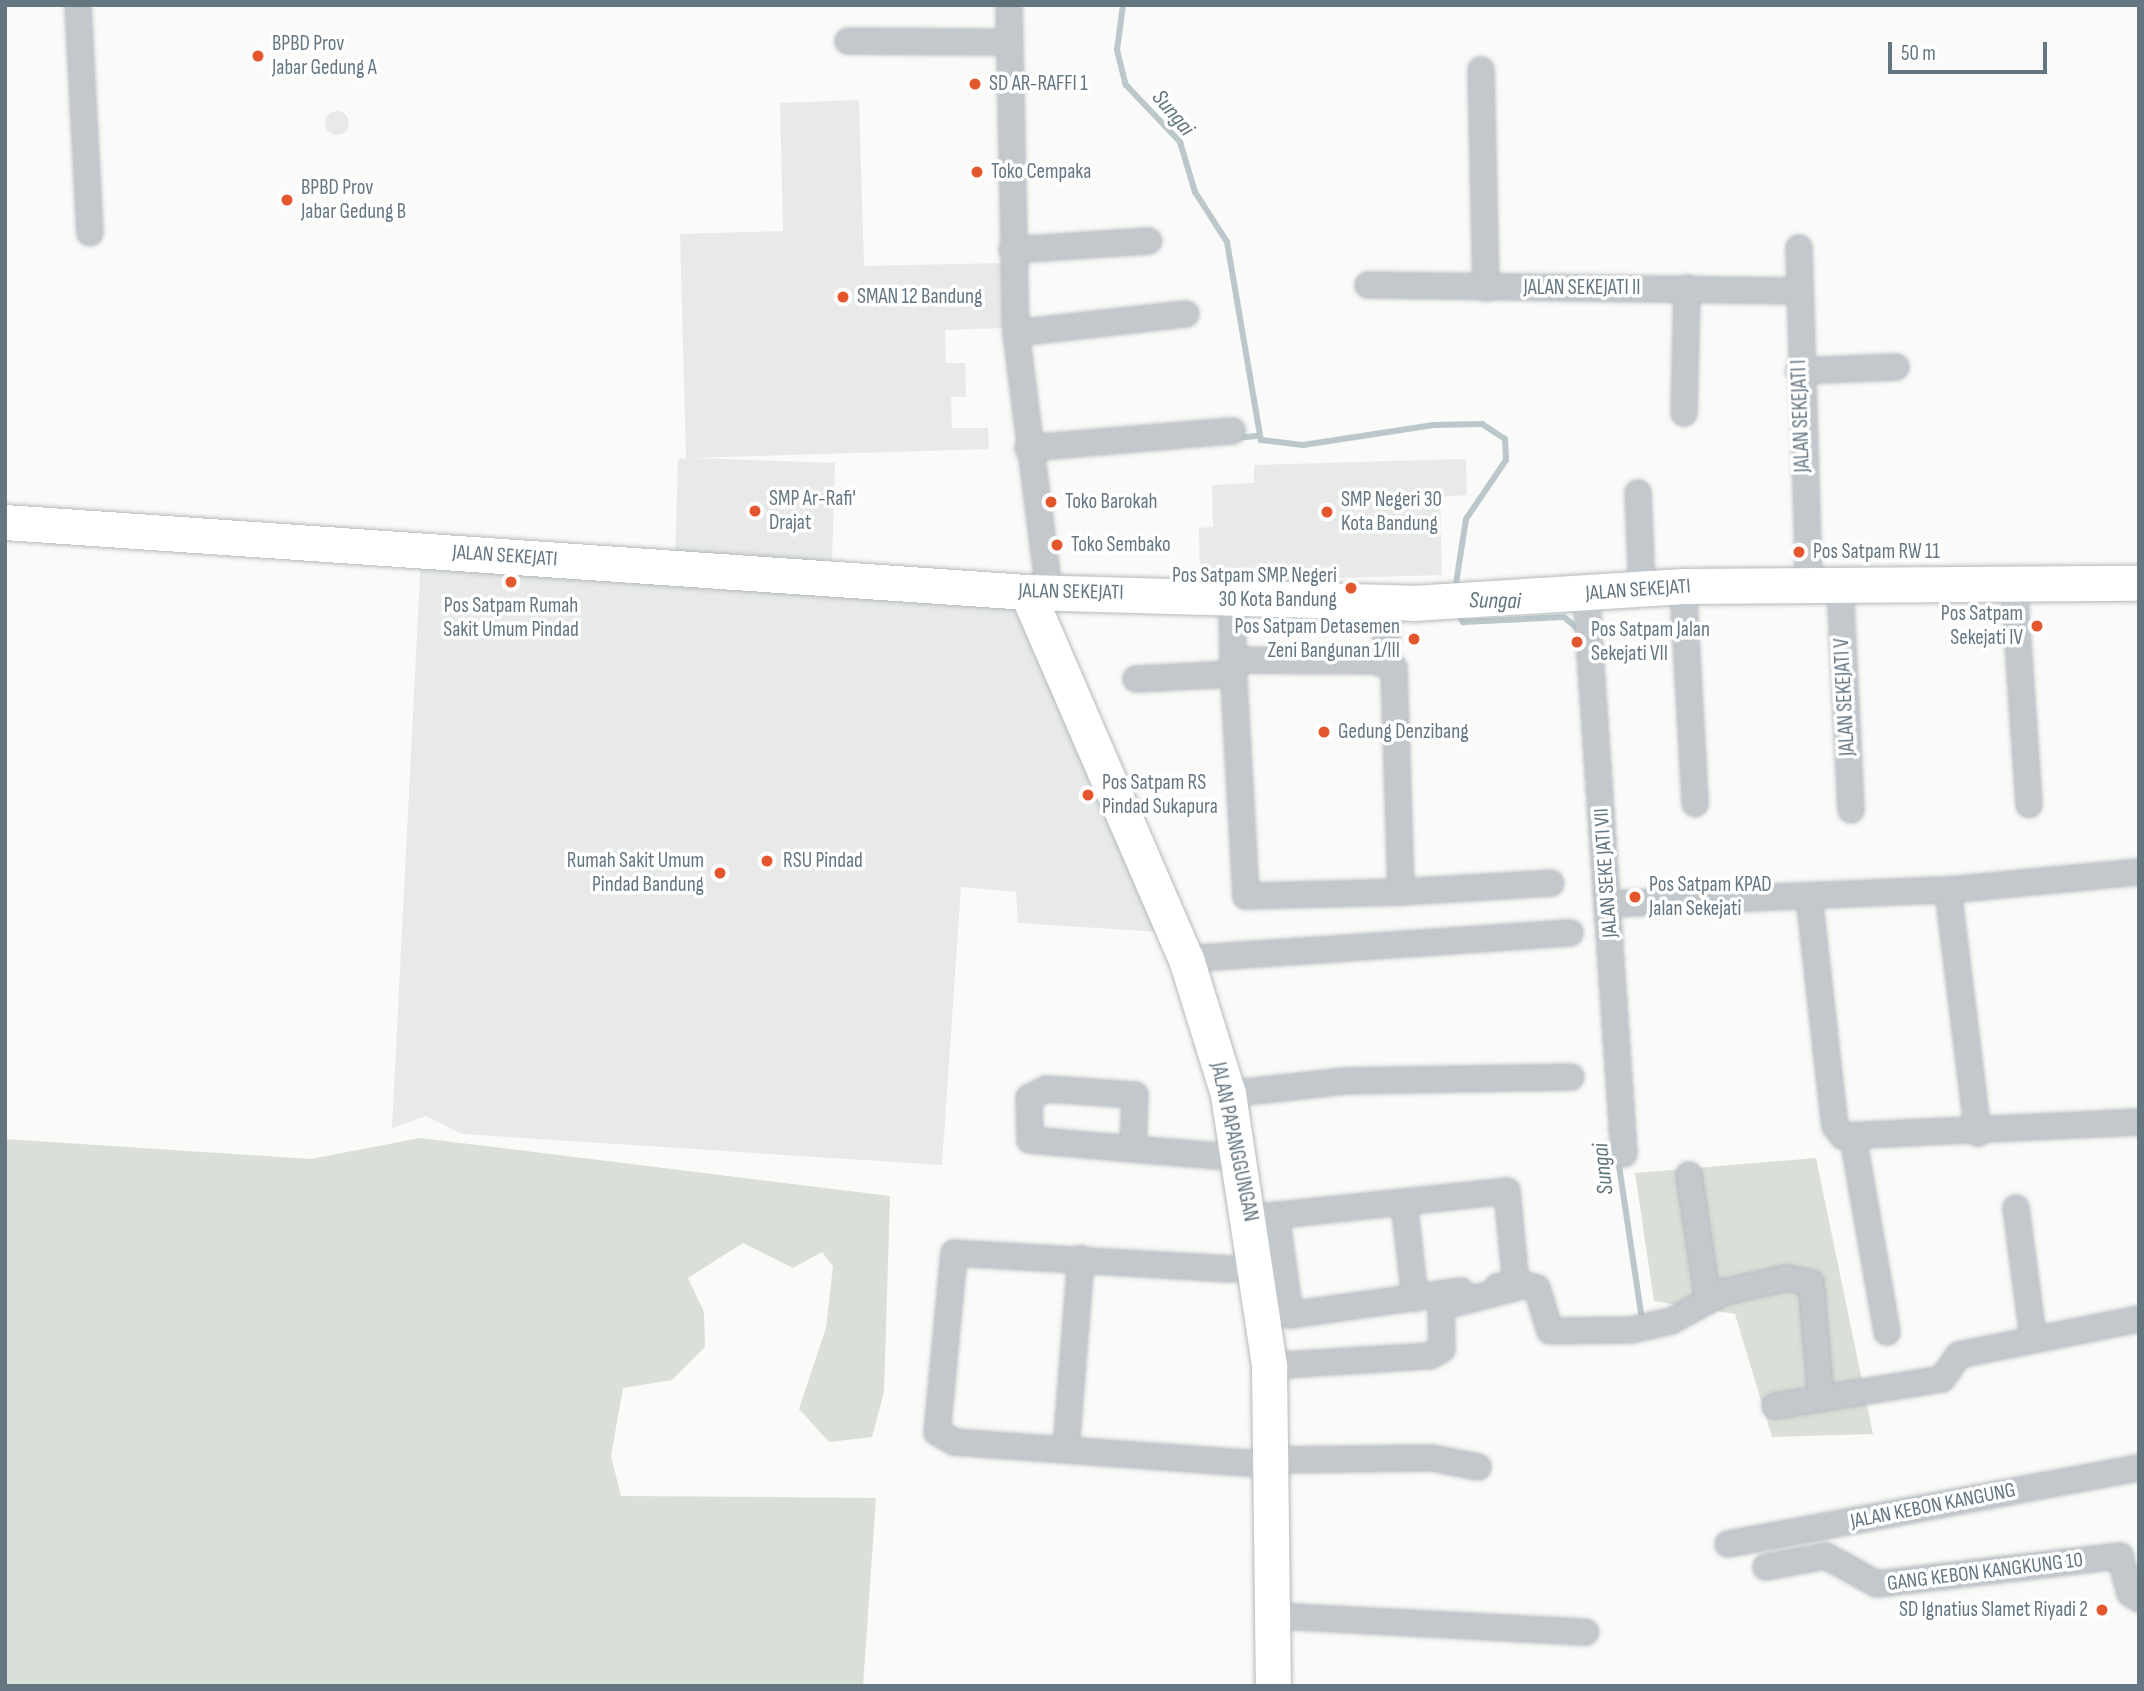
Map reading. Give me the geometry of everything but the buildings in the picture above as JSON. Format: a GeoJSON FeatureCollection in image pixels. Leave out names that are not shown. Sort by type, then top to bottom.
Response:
{"type":"FeatureCollection","features":[{"type":"Feature","properties":{"kind":"street"},"geometry":{"type":"LineString","coordinates":[[78,5],[90,233]]}},
{"type":"Feature","properties":{"kind":"street"},"geometry":{"type":"LineString","coordinates":[[1009,5],[1006,42],[1016,332],[1028,448],[1038,592]]}},
{"type":"Feature","properties":{"kind":"street"},"geometry":{"type":"LineString","coordinates":[[848,41],[1006,42]]}},
{"type":"Feature","properties":{"kind":"street"},"geometry":{"type":"LineString","coordinates":[[1481,70],[1486,288]]}},
{"type":"Feature","properties":{"kind":"street"},"geometry":{"type":"LineString","coordinates":[[1012,250],[1149,241]]}},
{"type":"Feature","properties":{"kind":"street","name":"JALAN SEKEJATI I"},"geometry":{"type":"LineString","coordinates":[[1800,248],[1796,292],[1799,371],[1825,585]]}},
{"type":"Feature","properties":{"kind":"street","name":"JALAN SEKEJATI II"},"geometry":{"type":"LineString","coordinates":[[1368,285],[1687,288],[1796,292]]}},
{"type":"Feature","properties":{"kind":"street"},"geometry":{"type":"LineString","coordinates":[[1684,413],[1687,288]]}},
{"type":"Feature","properties":{"kind":"street"},"geometry":{"type":"LineString","coordinates":[[1016,332],[1186,314]]}},
{"type":"Feature","properties":{"kind":"street"},"geometry":{"type":"LineString","coordinates":[[1799,371],[1896,367]]}},
{"type":"Feature","properties":{"kind":"street"},"geometry":{"type":"LineString","coordinates":[[1028,448],[1233,431]]}},
{"type":"Feature","properties":{"kind":"street"},"geometry":{"type":"LineString","coordinates":[[1638,493],[1642,588]]}},
{"type":"Feature","properties":{"kind":"street","name":"JALAN SEKEJATI"},"geometry":{"type":"LineString","coordinates":[[5,522],[1038,592],[1232,595],[1387,602],[1460,602],[1683,586],[2139,583]]}},
{"type":"Feature","properties":{"kind":"street"},"geometry":{"type":"LineString","coordinates":[[2014,584],[2029,804]]}},
{"type":"Feature","properties":{"kind":"street","name":"JALAN SEKEJATI V"},"geometry":{"type":"LineString","coordinates":[[1825,585],[1851,810]]}},
{"type":"Feature","properties":{"kind":"street"},"geometry":{"type":"LineString","coordinates":[[1683,586],[1695,804]]}},
{"type":"Feature","properties":{"kind":"street","name":"JALAN PAPANGGUNGAN"},"geometry":{"type":"LineString","coordinates":[[1038,592],[1186,959],[1263,1217],[1275,1462],[1276,1616],[1273,1686]]}},
{"type":"Feature","properties":{"kind":"street","name":"JALAN SEKE JATI VII"},"geometry":{"type":"LineString","coordinates":[[1586,593],[1624,1154]]}},
{"type":"Feature","properties":{"kind":"street"},"geometry":{"type":"LineString","coordinates":[[1232,595],[1233,667],[1246,896],[1401,892],[1551,883]]}},
{"type":"Feature","properties":{"kind":"street"},"geometry":{"type":"LineString","coordinates":[[1387,602],[1386,662],[1399,677],[1401,892]]}},
{"type":"Feature","properties":{"kind":"street"},"geometry":{"type":"LineString","coordinates":[[1136,679],[1233,667],[1386,662]]}},
{"type":"Feature","properties":{"kind":"street"},"geometry":{"type":"LineString","coordinates":[[1609,904],[1948,890],[2139,872]]}},
{"type":"Feature","properties":{"kind":"street"},"geometry":{"type":"LineString","coordinates":[[1948,890],[1978,1133]]}},
{"type":"Feature","properties":{"kind":"street"},"geometry":{"type":"LineString","coordinates":[[1810,896],[1835,1126],[1853,1137],[1978,1133],[2139,1122]]}},
{"type":"Feature","properties":{"kind":"street"},"geometry":{"type":"LineString","coordinates":[[1186,959],[1570,933]]}},
{"type":"Feature","properties":{"kind":"street"},"geometry":{"type":"LineString","coordinates":[[1228,1094],[1345,1081],[1571,1077]]}},
{"type":"Feature","properties":{"kind":"street"},"geometry":{"type":"LineString","coordinates":[[1133,1149],[1135,1096],[1046,1089],[1029,1098],[1030,1140],[1133,1149],[1217,1156]]}},
{"type":"Feature","properties":{"kind":"street"},"geometry":{"type":"LineString","coordinates":[[1853,1137],[1887,1332]]}},
{"type":"Feature","properties":{"kind":"street"},"geometry":{"type":"LineString","coordinates":[[1689,1175],[1708,1301]]}},
{"type":"Feature","properties":{"kind":"street"},"geometry":{"type":"LineString","coordinates":[[1507,1191],[1516,1284],[1290,1315],[1263,1217],[1507,1191]]}},
{"type":"Feature","properties":{"kind":"street"},"geometry":{"type":"LineString","coordinates":[[1404,1202],[1415,1298]]}},
{"type":"Feature","properties":{"kind":"street"},"geometry":{"type":"LineString","coordinates":[[2016,1208],[2033,1337]]}},
{"type":"Feature","properties":{"kind":"street"},"geometry":{"type":"LineString","coordinates":[[1231,1269],[1081,1259],[951,1255],[937,1425],[941,1439],[1275,1462],[1432,1458],[1478,1467]]}},
{"type":"Feature","properties":{"kind":"street"},"geometry":{"type":"LineString","coordinates":[[1066,1449],[1081,1259]]}},
{"type":"Feature","properties":{"kind":"street"},"geometry":{"type":"LineString","coordinates":[[1269,1366],[1430,1356],[1442,1349],[1441,1307],[1534,1283],[1545,1326],[1556,1332],[1631,1331],[1671,1321],[1708,1301],[1772,1279],[1811,1283],[1821,1397]]}},
{"type":"Feature","properties":{"kind":"street"},"geometry":{"type":"LineString","coordinates":[[1775,1406],[1942,1379],[1959,1355],[2033,1337],[2139,1319]]}},
{"type":"Feature","properties":{"kind":"street","name":"JALAN KEBON KANGUNG"},"geometry":{"type":"LineString","coordinates":[[1728,1544],[2139,1468]]}},
{"type":"Feature","properties":{"kind":"street","name":"GANG KEBON KANGKUNG 10"},"geometry":{"type":"LineString","coordinates":[[1766,1567],[1826,1556],[1877,1584],[2120,1556],[2130,1593],[2139,1599]]}},
{"type":"Feature","properties":{"kind":"street"},"geometry":{"type":"LineString","coordinates":[[1276,1616],[1586,1632]]}},
{"type":"Feature","properties":{"kind":"shaded area","name":"SMAN 12 Bandung"},"geometry":{"type":"Polygon","coordinates":[[[859,100],[864,266],[1004,263],[1006,328],[945,330],[946,363],[965,363],[966,397],[951,397],[952,428],[988,428],[989,449],[691,458],[835,463],[832,562],[675,558],[678,459],[686,458],[680,234],[783,231],[780,103],[859,100]]]}},
{"type":"Feature","properties":{"kind":"shaded area"},"geometry":{"type":"Polygon","coordinates":[[[337,111],[345,115],[349,123],[345,131],[337,135],[329,131],[325,123],[329,115],[337,111]]]}},
{"type":"Feature","properties":{"kind":"shaded area","name":"SMP Negeri 30 Kota Bandung"},"geometry":{"type":"Polygon","coordinates":[[[1466,459],[1467,495],[1440,497],[1442,575],[1200,582],[1199,528],[1213,527],[1212,485],[1254,483],[1254,465],[1466,459]]]}},
{"type":"Feature","properties":{"kind":"shaded area","name":"RSU Pindad"},"geometry":{"type":"Polygon","coordinates":[[[421,555],[1006,591],[1160,932],[1018,923],[1016,892],[961,887],[942,1165],[462,1134],[426,1116],[392,1128],[421,555]]]}},
{"type":"Feature","properties":{"kind":"shaded area"},"geometry":{"type":"Polygon","coordinates":[[[420,1138],[890,1196],[884,1392],[872,1437],[829,1442],[799,1409],[826,1328],[833,1266],[822,1252],[793,1268],[743,1243],[688,1278],[704,1312],[705,1347],[672,1380],[623,1388],[611,1456],[621,1496],[876,1498],[863,1686],[5,1686],[5,1139],[311,1159],[420,1138]]]}},
{"type":"Feature","properties":{"kind":"shaded area"},"geometry":{"type":"Polygon","coordinates":[[[1816,1158],[1873,1434],[1772,1437],[1735,1314],[1654,1301],[1635,1173],[1816,1158]]]}},
{"type":"Feature","properties":{"kind":"waterway","name":"Sungai"},"geometry":{"type":"LineString","coordinates":[[1123,5],[1117,50],[1126,85],[1180,142],[1195,192],[1227,242],[1261,440],[1303,445],[1433,425],[1482,424],[1505,439],[1506,460],[1466,519],[1455,590]]}},
{"type":"Feature","properties":{"kind":"waterway"},"geometry":{"type":"LineString","coordinates":[[1235,438],[1257,436]]}},
{"type":"Feature","properties":{"kind":"waterway","name":"Sungai"},"geometry":{"type":"LineString","coordinates":[[1457,612],[1463,622],[1564,617],[1581,632]]}},
{"type":"Feature","properties":{"kind":"waterway","name":"Sungai"},"geometry":{"type":"LineString","coordinates":[[1618,1159],[1642,1320]]}},
{"type":"Feature","properties":{"kind":"place","name":"BPBD Prov Jabar Gedung A"},"geometry":{"type":"Point","coordinates":[258,56]}},
{"type":"Feature","properties":{"kind":"place","name":"SD AR-RAFFI 1"},"geometry":{"type":"Point","coordinates":[975,84]}},
{"type":"Feature","properties":{"kind":"place","name":"Toko Cempaka"},"geometry":{"type":"Point","coordinates":[977,172]}},
{"type":"Feature","properties":{"kind":"place","name":"BPBD Prov Jabar Gedung B"},"geometry":{"type":"Point","coordinates":[287,200]}},
{"type":"Feature","properties":{"kind":"place","name":"SMAN 12 Bandung"},"geometry":{"type":"Point","coordinates":[843,297]}},
{"type":"Feature","properties":{"kind":"place","name":"Toko Barokah"},"geometry":{"type":"Point","coordinates":[1051,502]}},
{"type":"Feature","properties":{"kind":"place","name":"SMP Ar-Rafi' Drajat"},"geometry":{"type":"Point","coordinates":[755,511]}},
{"type":"Feature","properties":{"kind":"place","name":"SMP Negeri 30 Kota Bandung"},"geometry":{"type":"Point","coordinates":[1327,512]}},
{"type":"Feature","properties":{"kind":"place","name":"Toko Sembako"},"geometry":{"type":"Point","coordinates":[1057,545]}},
{"type":"Feature","properties":{"kind":"place","name":"Pos Satpam RW 11"},"geometry":{"type":"Point","coordinates":[1799,552]}},
{"type":"Feature","properties":{"kind":"place","name":"Pos Satpam Rumah Sakit Umum Pindad"},"geometry":{"type":"Point","coordinates":[511,582]}},
{"type":"Feature","properties":{"kind":"place","name":"Pos Satpam SMP Negeri 30 Kota Bandung"},"geometry":{"type":"Point","coordinates":[1351,588]}},
{"type":"Feature","properties":{"kind":"place","name":"Pos Satpam Sekejati IV"},"geometry":{"type":"Point","coordinates":[2037,626]}},
{"type":"Feature","properties":{"kind":"place","name":"Pos Satpam Detasemen Zeni Bangunan 1/III"},"geometry":{"type":"Point","coordinates":[1414,639]}},
{"type":"Feature","properties":{"kind":"place","name":"Pos Satpam Jalan Sekejati VII"},"geometry":{"type":"Point","coordinates":[1577,642]}},
{"type":"Feature","properties":{"kind":"place","name":"Gedung Denzibang"},"geometry":{"type":"Point","coordinates":[1324,732]}},
{"type":"Feature","properties":{"kind":"place","name":"Pos Satpam RS Pindad Sukapura"},"geometry":{"type":"Point","coordinates":[1088,795]}},
{"type":"Feature","properties":{"kind":"place","name":"RSU Pindad"},"geometry":{"type":"Point","coordinates":[767,861]}},
{"type":"Feature","properties":{"kind":"place","name":"Rumah Sakit Umum Pindad Bandung"},"geometry":{"type":"Point","coordinates":[720,873]}},
{"type":"Feature","properties":{"kind":"place","name":"Pos Satpam KPAD Jalan Sekejati"},"geometry":{"type":"Point","coordinates":[1635,897]}},
{"type":"Feature","properties":{"kind":"place","name":"SD Ignatius Slamet Riyadi 2"},"geometry":{"type":"Point","coordinates":[2102,1610]}}]}
